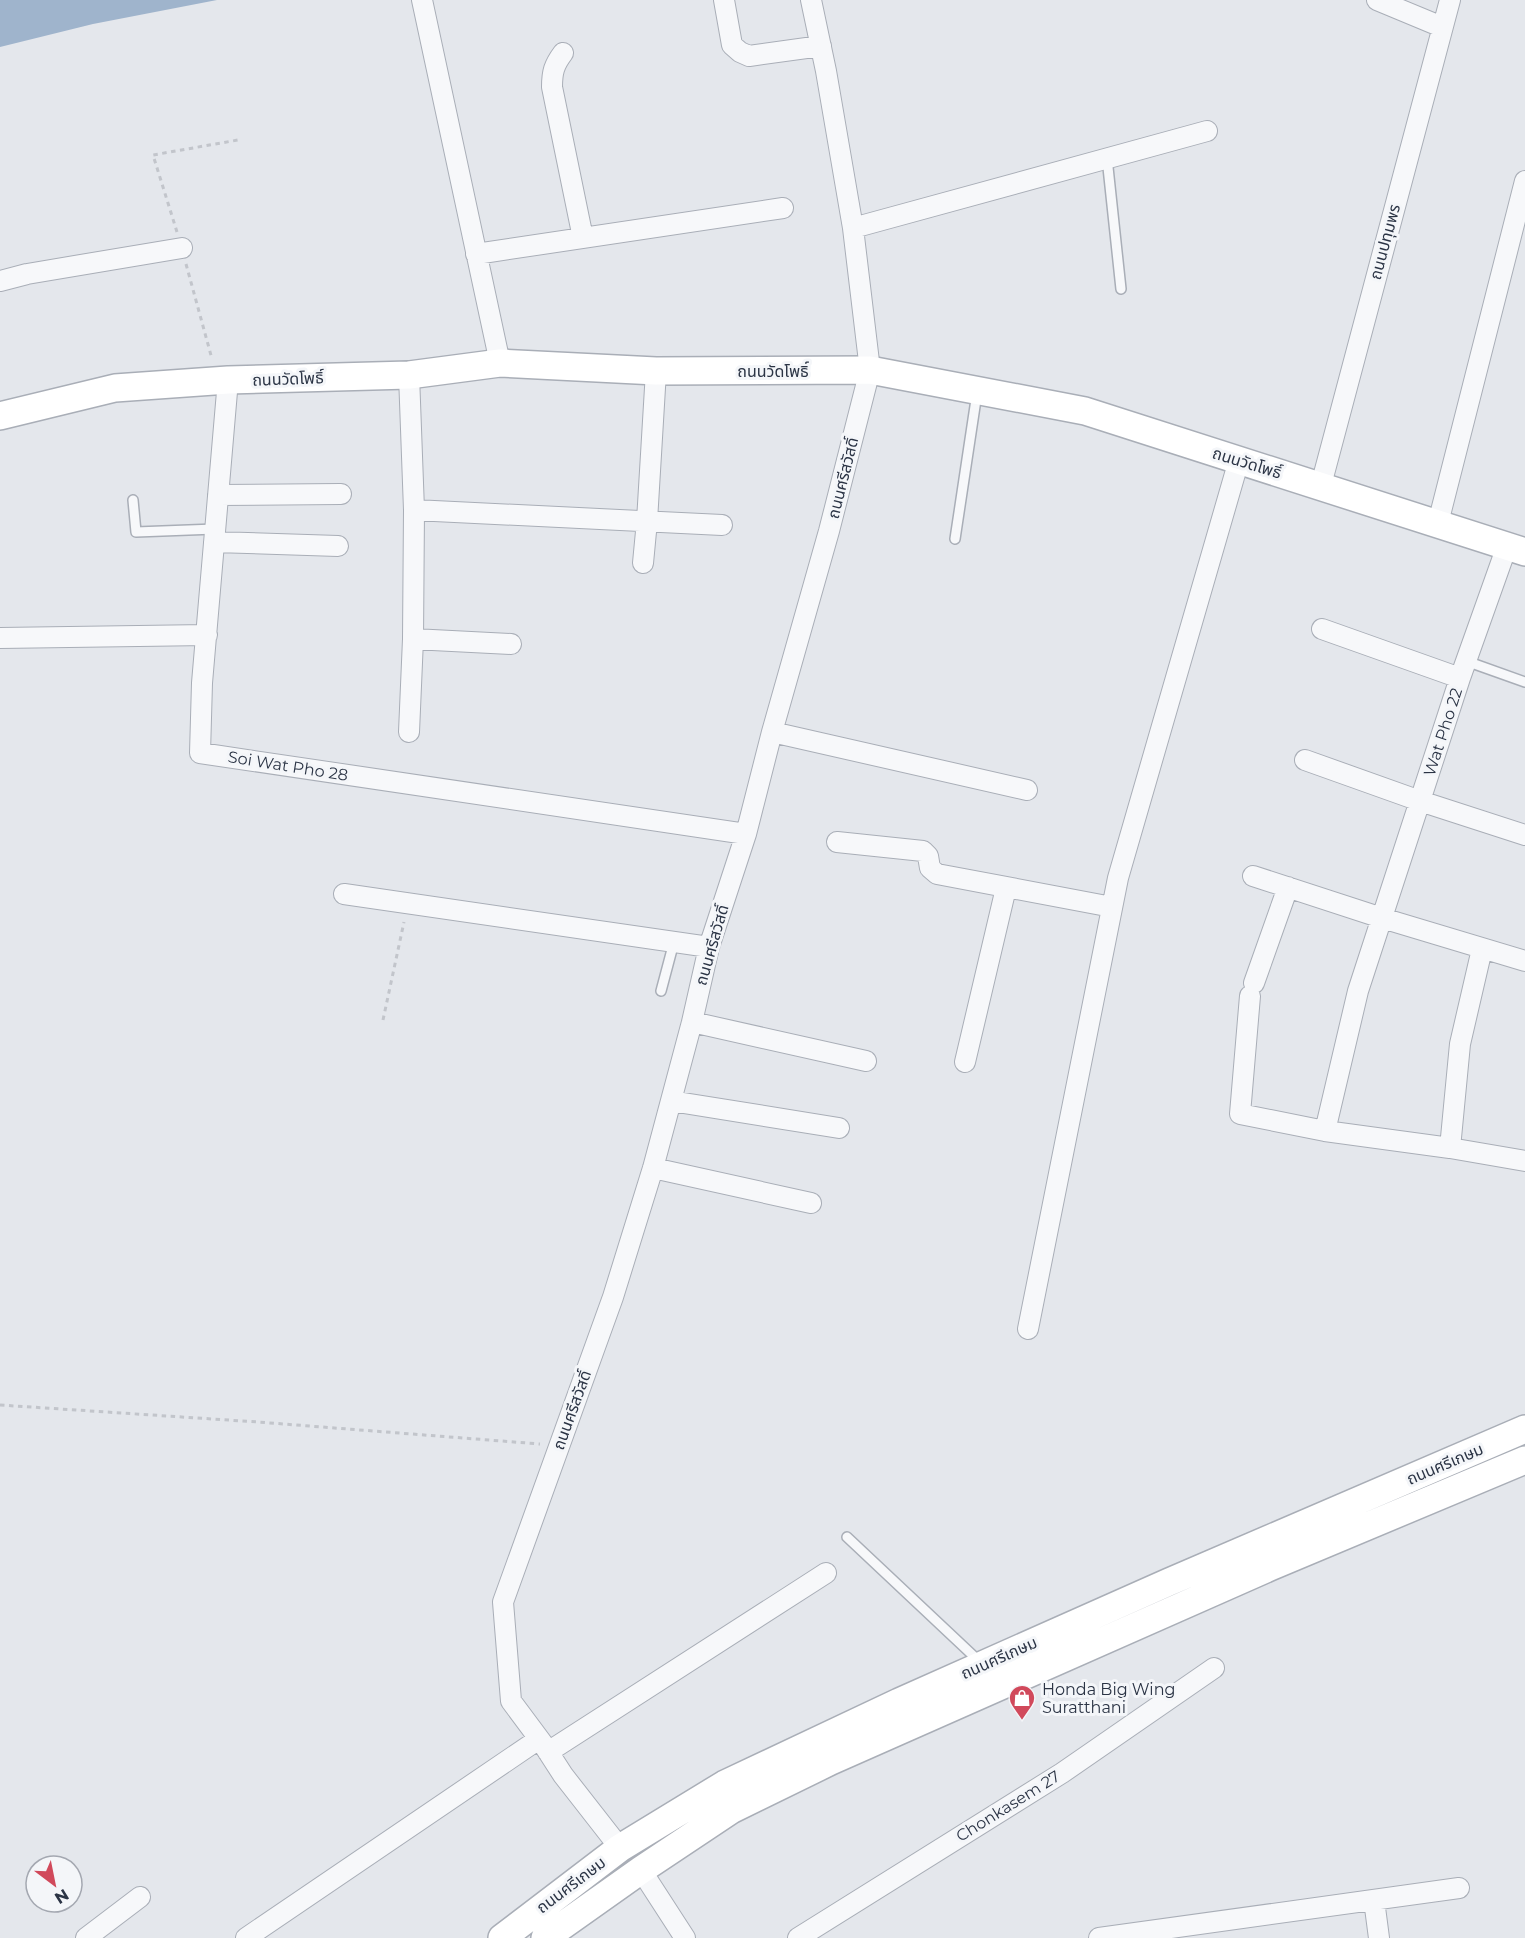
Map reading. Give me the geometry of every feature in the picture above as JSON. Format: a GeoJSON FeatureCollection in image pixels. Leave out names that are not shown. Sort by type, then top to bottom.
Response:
{"type":"FeatureCollection","features":[{"type":"Feature","properties":{"kind":"main road","name":"ถนนวัดโพธิ์"},"geometry":{"type":"LineString","coordinates":[[0,416],[115,388],[228,380],[409,375],[500,363],[656,371],[870,370],[1085,411],[1516,549]]}},
{"type":"Feature","properties":{"kind":"main road","name":"ถนนศรีเกษม"},"geometry":{"type":"LineString","coordinates":[[502,1938],[620,1848],[725,1784],[1169,1582],[1525,1428]]}},
{"type":"Feature","properties":{"kind":"main road","name":"ถนนศรีเกษม"},"geometry":{"type":"LineString","coordinates":[[545,1938],[731,1810],[831,1761],[1180,1606],[1525,1460]]}},
{"type":"Feature","properties":{"kind":"main road"},"geometry":{"type":"LineString","coordinates":[[1169,1582],[1180,1606]]}},
{"type":"Feature","properties":{"kind":"street"},"geometry":{"type":"LineString","coordinates":[[422,0],[500,363]]}},
{"type":"Feature","properties":{"kind":"street"},"geometry":{"type":"LineString","coordinates":[[724,0],[732,45],[740,52],[749,56],[821,46]]}},
{"type":"Feature","properties":{"kind":"street","name":"ถนนศรีสวัสดิ์"},"geometry":{"type":"LineString","coordinates":[[620,1848],[563,1775],[511,1701],[503,1602],[613,1297],[653,1168],[692,1022],[709,947],[746,834],[772,732],[829,531],[870,370],[853,228],[811,0]]}},
{"type":"Feature","properties":{"kind":"street"},"geometry":{"type":"LineString","coordinates":[[1377,0],[1442,27]]}},
{"type":"Feature","properties":{"kind":"street","name":"ถนนปทุมพร"},"geometry":{"type":"LineString","coordinates":[[1320,485],[1450,0]]}},
{"type":"Feature","properties":{"kind":"street"},"geometry":{"type":"LineString","coordinates":[[563,54],[552,73],[552,87],[583,238]]}},
{"type":"Feature","properties":{"kind":"street"},"geometry":{"type":"LineString","coordinates":[[853,228],[1208,131]]}},
{"type":"Feature","properties":{"kind":"street"},"geometry":{"type":"LineString","coordinates":[[1438,524],[1525,181]]}},
{"type":"Feature","properties":{"kind":"street"},"geometry":{"type":"LineString","coordinates":[[476,254],[783,208]]}},
{"type":"Feature","properties":{"kind":"street"},"geometry":{"type":"LineString","coordinates":[[0,282],[27,274],[182,248]]}},
{"type":"Feature","properties":{"kind":"street"},"geometry":{"type":"LineString","coordinates":[[643,563],[656,371]]}},
{"type":"Feature","properties":{"kind":"street"},"geometry":{"type":"LineString","coordinates":[[409,375],[414,510],[413,639],[409,732]]}},
{"type":"Feature","properties":{"kind":"street","name":"Soi Wat Pho 28"},"geometry":{"type":"LineString","coordinates":[[228,380],[202,683],[200,753],[746,834]]}},
{"type":"Feature","properties":{"kind":"street"},"geometry":{"type":"LineString","coordinates":[[1028,1329],[1121,867],[1239,460]]}},
{"type":"Feature","properties":{"kind":"street"},"geometry":{"type":"LineString","coordinates":[[218,495],[341,494]]}},
{"type":"Feature","properties":{"kind":"street"},"geometry":{"type":"LineString","coordinates":[[414,510],[722,525]]}},
{"type":"Feature","properties":{"kind":"street"},"geometry":{"type":"LineString","coordinates":[[215,535],[338,546]]}},
{"type":"Feature","properties":{"kind":"street","name":"Wat Pho 22"},"geometry":{"type":"LineString","coordinates":[[1325,1131],[1358,991],[1463,669],[1516,549]]}},
{"type":"Feature","properties":{"kind":"street"},"geometry":{"type":"LineString","coordinates":[[1322,629],[1463,669]]}},
{"type":"Feature","properties":{"kind":"street"},"geometry":{"type":"LineString","coordinates":[[0,638],[207,635]]}},
{"type":"Feature","properties":{"kind":"street"},"geometry":{"type":"LineString","coordinates":[[413,639],[511,644]]}},
{"type":"Feature","properties":{"kind":"street"},"geometry":{"type":"LineString","coordinates":[[772,732],[1027,790]]}},
{"type":"Feature","properties":{"kind":"street"},"geometry":{"type":"LineString","coordinates":[[1305,760],[1525,835]]}},
{"type":"Feature","properties":{"kind":"street"},"geometry":{"type":"LineString","coordinates":[[837,842],[923,851],[928,856],[930,868],[937,874],[1112,907]]}},
{"type":"Feature","properties":{"kind":"street"},"geometry":{"type":"LineString","coordinates":[[1253,876],[1525,961]]}},
{"type":"Feature","properties":{"kind":"street"},"geometry":{"type":"LineString","coordinates":[[1288,887],[1252,989],[1240,1114],[1325,1131],[1525,1161]]}},
{"type":"Feature","properties":{"kind":"street"},"geometry":{"type":"LineString","coordinates":[[965,1062],[1006,888]]}},
{"type":"Feature","properties":{"kind":"street"},"geometry":{"type":"LineString","coordinates":[[344,894],[709,947]]}},
{"type":"Feature","properties":{"kind":"street"},"geometry":{"type":"LineString","coordinates":[[1450,1148],[1460,1044],[1482,949]]}},
{"type":"Feature","properties":{"kind":"street"},"geometry":{"type":"LineString","coordinates":[[692,1022],[866,1061]]}},
{"type":"Feature","properties":{"kind":"street"},"geometry":{"type":"LineString","coordinates":[[671,1101],[839,1128]]}},
{"type":"Feature","properties":{"kind":"street"},"geometry":{"type":"LineString","coordinates":[[653,1168],[811,1203]]}},
{"type":"Feature","properties":{"kind":"street"},"geometry":{"type":"LineString","coordinates":[[246,1938],[543,1746],[826,1573]]}},
{"type":"Feature","properties":{"kind":"street","name":"Chonkasem 27"},"geometry":{"type":"LineString","coordinates":[[798,1938],[1062,1773],[1214,1668]]}},
{"type":"Feature","properties":{"kind":"street"},"geometry":{"type":"LineString","coordinates":[[641,1870],[685,1938]]}},
{"type":"Feature","properties":{"kind":"street"},"geometry":{"type":"LineString","coordinates":[[1099,1938],[1459,1888]]}},
{"type":"Feature","properties":{"kind":"street"},"geometry":{"type":"LineString","coordinates":[[86,1938],[140,1897]]}},
{"type":"Feature","properties":{"kind":"street"},"geometry":{"type":"LineString","coordinates":[[1374,1900],[1379,1938]]}},
{"type":"Feature","properties":{"kind":"lane"},"geometry":{"type":"LineString","coordinates":[[1107,158],[1121,289]]}},
{"type":"Feature","properties":{"kind":"lane"},"geometry":{"type":"LineString","coordinates":[[955,539],[977,390]]}},
{"type":"Feature","properties":{"kind":"lane"},"geometry":{"type":"LineString","coordinates":[[133,501],[136,532],[215,535]]}},
{"type":"Feature","properties":{"kind":"lane"},"geometry":{"type":"LineString","coordinates":[[1463,669],[1525,681]]}},
{"type":"Feature","properties":{"kind":"lane"},"geometry":{"type":"LineString","coordinates":[[661,992],[674,942]]}},
{"type":"Feature","properties":{"kind":"lane"},"geometry":{"type":"LineString","coordinates":[[848,1537],[983,1665]]}},
{"type":"Feature","properties":{"kind":"path"},"geometry":{"type":"LineString","coordinates":[[383,1020],[408,903]]}},
{"type":"Feature","properties":{"kind":"path"},"geometry":{"type":"LineString","coordinates":[[0,1405],[258,1422],[559,1446]]}},
{"type":"Feature","properties":{"kind":"water"},"geometry":{"type":"Polygon","coordinates":[[[0,0],[217,0],[93,24],[0,47],[0,0]]]}},
{"type":"Feature","properties":{"kind":"place","name":"Honda Big Wing Suratthani"},"geometry":{"type":"Point","coordinates":[1022,1721]}}]}
